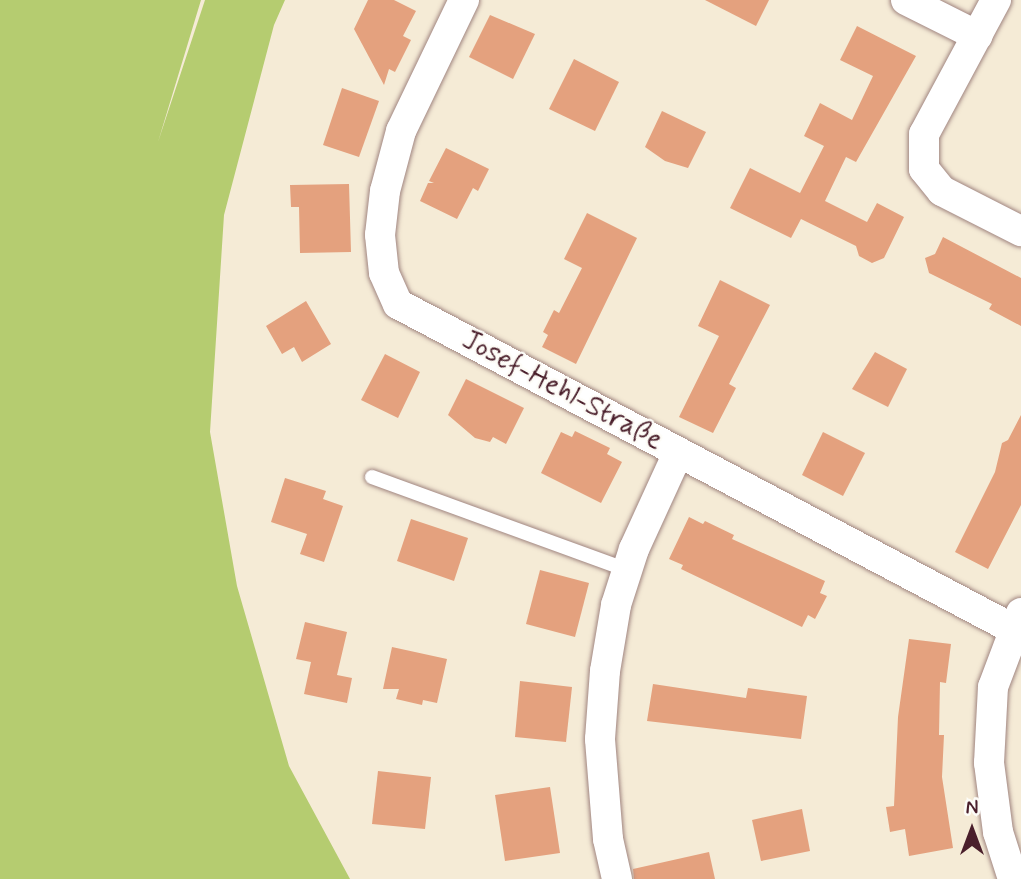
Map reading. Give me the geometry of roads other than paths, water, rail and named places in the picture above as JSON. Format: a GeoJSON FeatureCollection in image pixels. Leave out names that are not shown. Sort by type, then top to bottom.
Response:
{"type":"FeatureCollection","features":[{"type":"Feature","properties":{"kind":"street","name":"Josef-Hehl-Straße"},"geometry":{"type":"LineString","coordinates":[[464,0],[401,131],[385,191],[380,235],[384,273],[398,304],[678,453],[1017,621]]}},
{"type":"Feature","properties":{"kind":"street"},"geometry":{"type":"LineString","coordinates":[[906,0],[978,36]]}},
{"type":"Feature","properties":{"kind":"street"},"geometry":{"type":"LineString","coordinates":[[996,0],[924,134],[924,169],[942,191],[1021,231]]}},
{"type":"Feature","properties":{"kind":"street"},"geometry":{"type":"LineString","coordinates":[[617,879],[608,839],[600,739],[606,662],[627,570],[678,453]]}},
{"type":"Feature","properties":{"kind":"street"},"geometry":{"type":"LineString","coordinates":[[1013,879],[999,832],[989,763],[993,687],[1017,621]]}},
{"type":"Feature","properties":{"kind":"lane"},"geometry":{"type":"LineString","coordinates":[[372,477],[627,570]]}}]}
